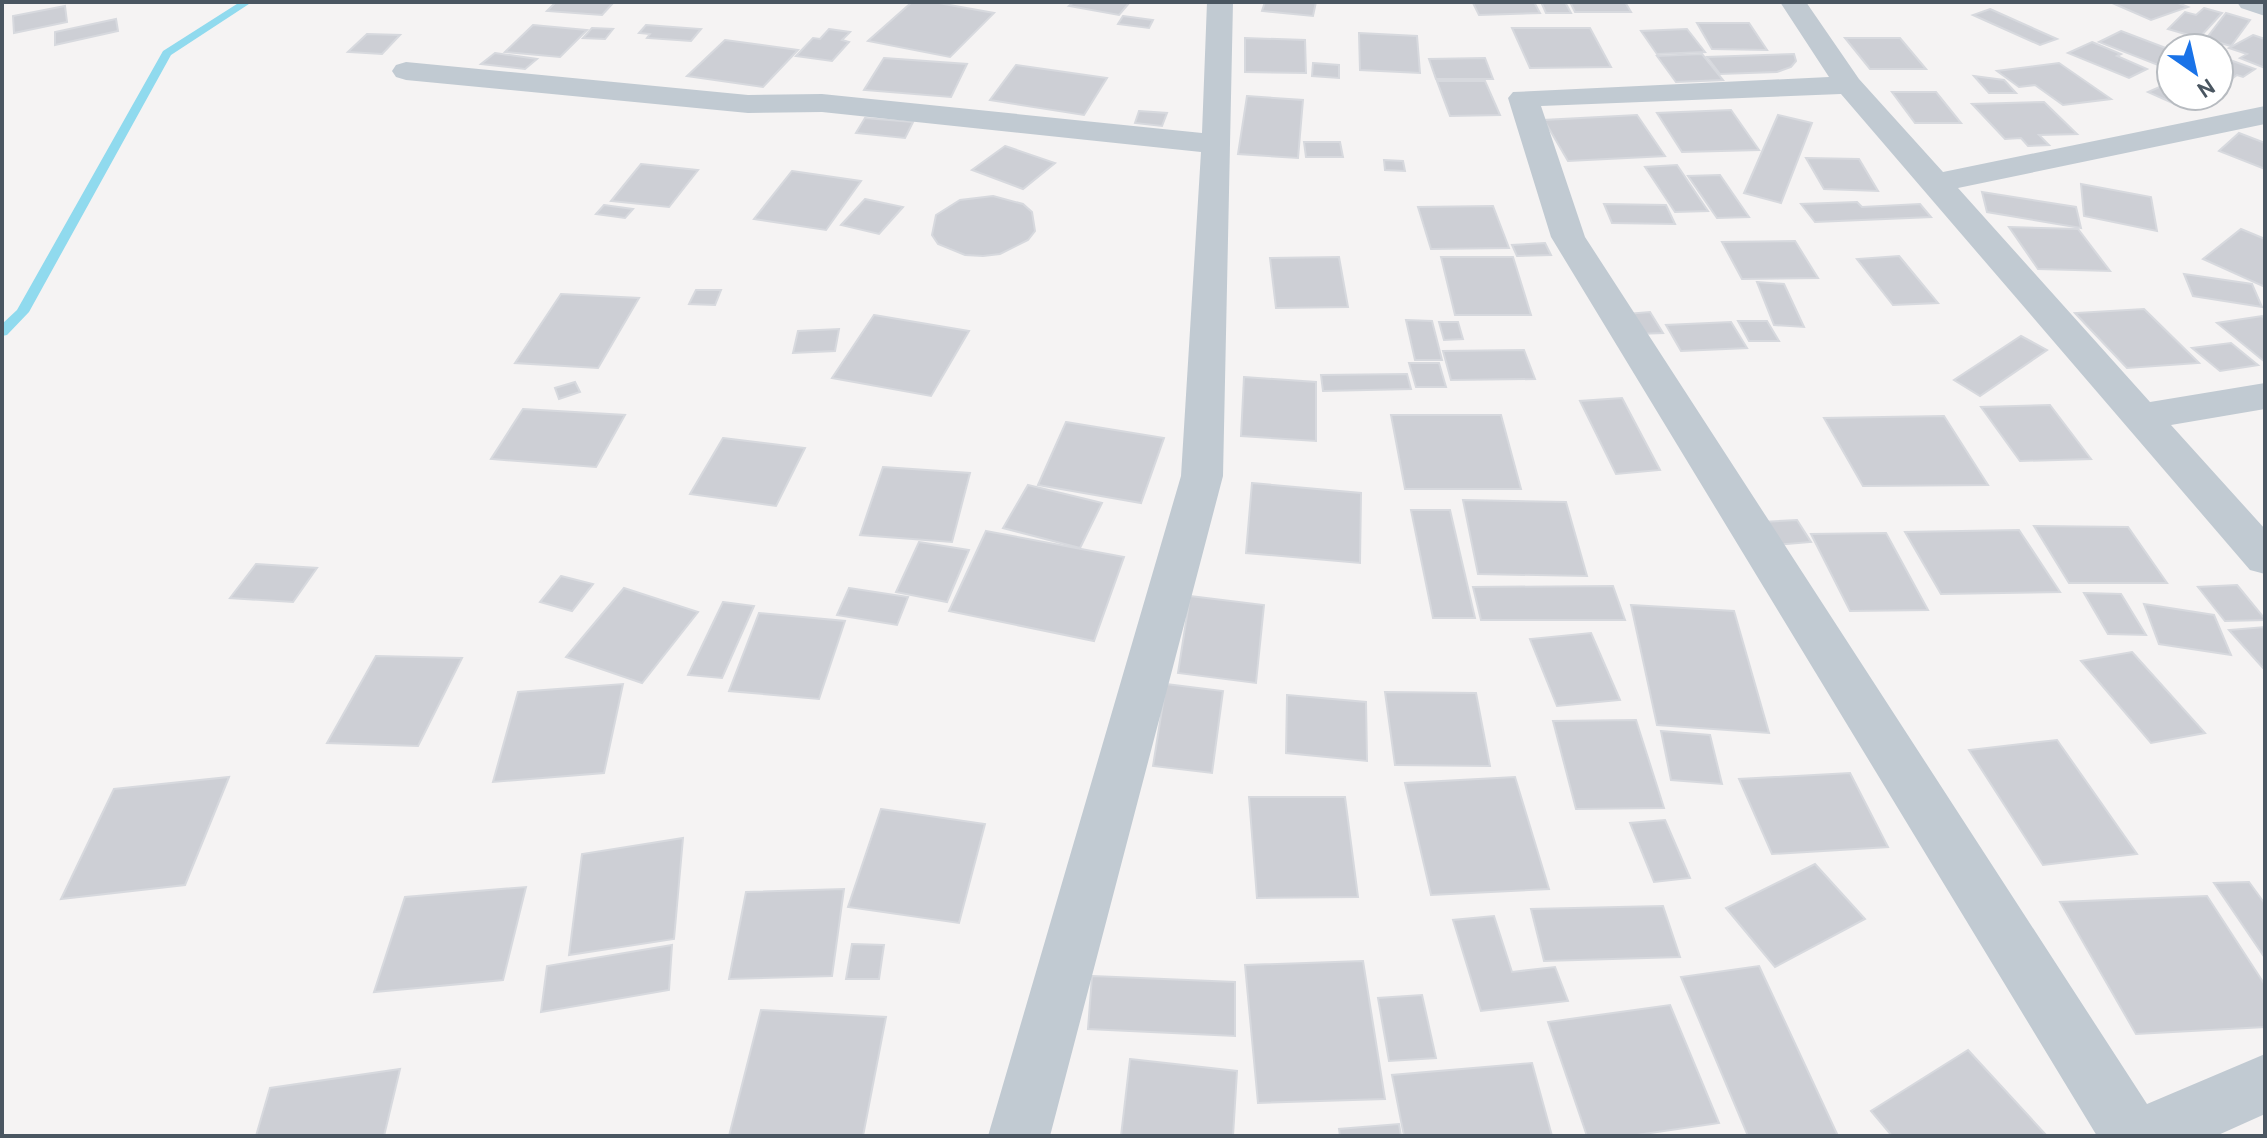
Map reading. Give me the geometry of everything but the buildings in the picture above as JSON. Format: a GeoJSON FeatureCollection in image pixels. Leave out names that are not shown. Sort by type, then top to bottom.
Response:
{"type":"FeatureCollection","features":[{"type":"Feature","properties":{"kind":"street"},"geometry":{"type":"LineString","coordinates":[[1019,1136],[1202,476],[1220,2]]}},
{"type":"Feature","properties":{"kind":"street"},"geometry":{"type":"LineString","coordinates":[[1793,2],[1849,85],[2265,558]]}},
{"type":"Feature","properties":{"kind":"street"},"geometry":{"type":"LineString","coordinates":[[2250,2],[2265,8]]}},
{"type":"Feature","properties":{"kind":"street"},"geometry":{"type":"LineString","coordinates":[[406,71],[748,104],[822,103],[1217,144]]}},
{"type":"Feature","properties":{"kind":"street"},"geometry":{"type":"LineString","coordinates":[[1849,85],[1523,98],[1568,237],[2132,1136]]}},
{"type":"Feature","properties":{"kind":"street"},"geometry":{"type":"LineString","coordinates":[[1935,183],[2265,115]]}},
{"type":"Feature","properties":{"kind":"street"},"geometry":{"type":"LineString","coordinates":[[2141,417],[2265,396]]}},
{"type":"Feature","properties":{"kind":"street"},"geometry":{"type":"LineString","coordinates":[[2144,1136],[2265,1084]]}},
{"type":"Feature","properties":{"kind":"waterway"},"geometry":{"type":"LineString","coordinates":[[2,332],[22,312],[167,53],[247,2]]}}]}
